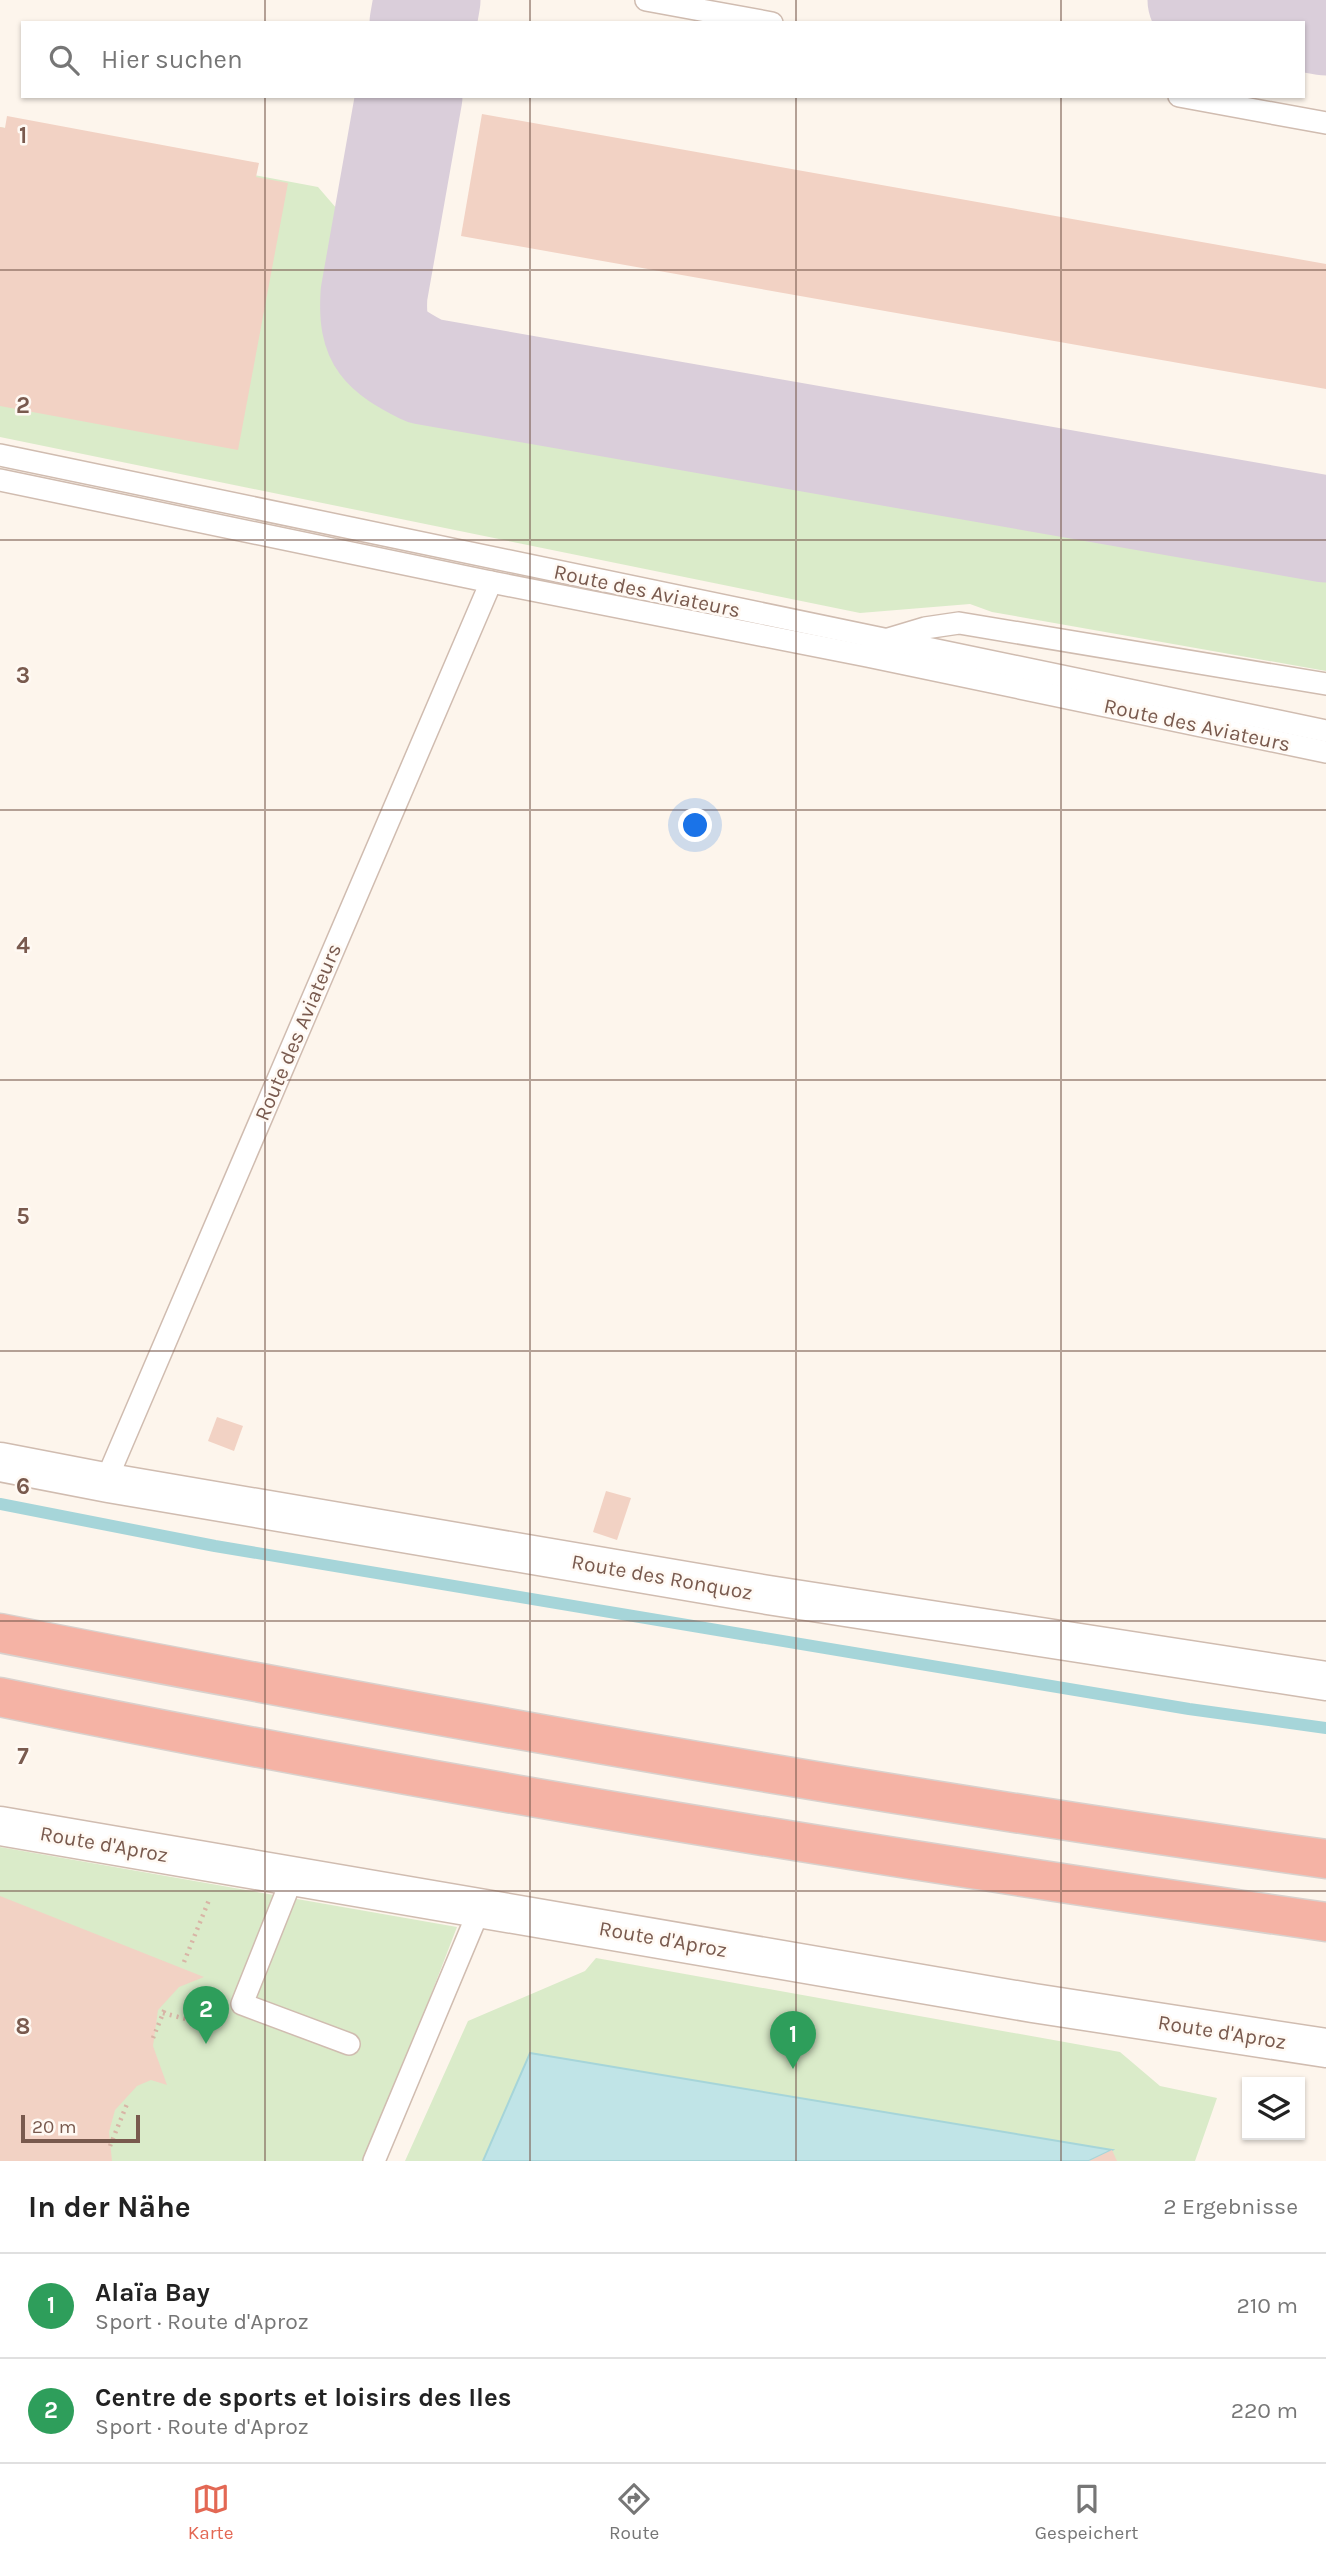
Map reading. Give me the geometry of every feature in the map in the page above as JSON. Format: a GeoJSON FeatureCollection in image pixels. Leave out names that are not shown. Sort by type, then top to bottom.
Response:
{"type":"FeatureCollection","features":[{"type":"Feature","properties":{"kind":"highway"},"geometry":{"type":"LineString","coordinates":[[0,1633],[561,1738],[1020,1814],[1326,1859]]}},
{"type":"Feature","properties":{"kind":"highway"},"geometry":{"type":"LineString","coordinates":[[0,1697],[484,1787],[747,1832],[1326,1922]]}},
{"type":"Feature","properties":{"kind":"street","name":"Route des Ronquoz"},"geometry":{"type":"LineString","coordinates":[[0,1462],[109,1483],[782,1597],[1326,1681]]}},
{"type":"Feature","properties":{"kind":"street","name":"Route d'Aproz"},"geometry":{"type":"LineString","coordinates":[[0,1826],[1033,2003],[1326,2048]]}},
{"type":"Feature","properties":{"kind":"lane"},"geometry":{"type":"LineString","coordinates":[[646,0],[761,21]]}},
{"type":"Feature","properties":{"kind":"lane"},"geometry":{"type":"LineString","coordinates":[[1190,98],[1326,123]]}},
{"type":"Feature","properties":{"kind":"lane","name":"Route des Aviateurs"},"geometry":{"type":"LineString","coordinates":[[0,455],[1326,732]]}},
{"type":"Feature","properties":{"kind":"lane","name":"Route des Aviateurs"},"geometry":{"type":"LineString","coordinates":[[0,480],[1326,752]]}},
{"type":"Feature","properties":{"kind":"lane","name":"Route des Aviateurs"},"geometry":{"type":"LineString","coordinates":[[109,1483],[111,1469],[491,582]]}},
{"type":"Feature","properties":{"kind":"lane"},"geometry":{"type":"LineString","coordinates":[[883,641],[925,628],[959,623],[1326,684]]}},
{"type":"Feature","properties":{"kind":"lane"},"geometry":{"type":"LineString","coordinates":[[293,1877],[242,2004],[349,2044]]}},
{"type":"Feature","properties":{"kind":"lane"},"geometry":{"type":"LineString","coordinates":[[374,2161],[480,1908]]}},
{"type":"Feature","properties":{"kind":"path"},"geometry":{"type":"LineString","coordinates":[[184,1962],[212,1893]]}},
{"type":"Feature","properties":{"kind":"path"},"geometry":{"type":"LineString","coordinates":[[163,2013],[205,2024],[242,2004]]}},
{"type":"Feature","properties":{"kind":"path"},"geometry":{"type":"LineString","coordinates":[[153,2038],[166,2006]]}},
{"type":"Feature","properties":{"kind":"path"},"geometry":{"type":"LineString","coordinates":[[110,2146],[127,2104]]}},
{"type":"Feature","properties":{"kind":"green space"},"geometry":{"type":"Polygon","coordinates":[[[0,127],[318,187],[337,209],[324,293],[327,335],[334,354],[346,372],[388,407],[1326,570],[1326,671],[992,612],[970,604],[860,613],[0,437],[0,127]]]}},
{"type":"Feature","properties":{"kind":"green space"},"geometry":{"type":"Polygon","coordinates":[[[0,1847],[457,1927],[367,2161],[0,2161],[0,1847]]]}},
{"type":"Feature","properties":{"kind":"green space"},"geometry":{"type":"Polygon","coordinates":[[[596,1958],[1120,2052],[1160,2086],[1217,2098],[1195,2161],[405,2161],[468,2021],[585,1971],[596,1958]]]}},
{"type":"Feature","properties":{"kind":"water"},"geometry":{"type":"Polygon","coordinates":[[[530,2053],[1112,2150],[1089,2161],[483,2161],[530,2053]]]}},
{"type":"Feature","properties":{"kind":"building"},"geometry":{"type":"Polygon","coordinates":[[[482,114],[1326,264],[1326,389],[461,236],[482,114]]]}},
{"type":"Feature","properties":{"kind":"building"},"geometry":{"type":"Polygon","coordinates":[[[7,116],[259,163],[256,177],[288,183],[238,450],[0,406],[0,127],[5,128],[7,116]]]}},
{"type":"Feature","properties":{"kind":"building"},"geometry":{"type":"Polygon","coordinates":[[[217,1417],[243,1426],[234,1451],[208,1441],[217,1417]]]}},
{"type":"Feature","properties":{"kind":"building"},"geometry":{"type":"Polygon","coordinates":[[[606,1491],[631,1498],[617,1540],[593,1532],[606,1491]]]}},
{"type":"Feature","properties":{"kind":"building"},"geometry":{"type":"Polygon","coordinates":[[[0,1896],[204,1977],[179,1987],[158,2010],[153,2046],[167,2085],[151,2080],[137,2086],[115,2110],[109,2132],[112,2161],[0,2161],[0,1896]]]}},
{"type":"Feature","properties":{"kind":"building"},"geometry":{"type":"Polygon","coordinates":[[[1112,2150],[1117,2161],[1089,2161],[1112,2150]]]}},
{"type":"Feature","properties":{"kind":"waterway"},"geometry":{"type":"LineString","coordinates":[[0,1504],[215,1546],[1189,1709],[1326,1728]]}},
{"type":"Feature","properties":{"kind":"taxiway"},"geometry":{"type":"LineString","coordinates":[[423,21],[427,0]]}},
{"type":"Feature","properties":{"kind":"taxiway"},"geometry":{"type":"LineString","coordinates":[[1201,0],[1326,22]]}},
{"type":"Feature","properties":{"kind":"taxiway"},"geometry":{"type":"LineString","coordinates":[[409,98],[374,294],[374,310],[375,323],[383,342],[399,357],[424,371],[1326,529]]}},
{"type":"Feature","properties":{"kind":"place","name":"Centre de sports et loisirs des Iles"},"geometry":{"type":"Point","coordinates":[206,2044]}},
{"type":"Feature","properties":{"kind":"place","name":"Alaïa Bay"},"geometry":{"type":"Point","coordinates":[793,2069]}}]}
